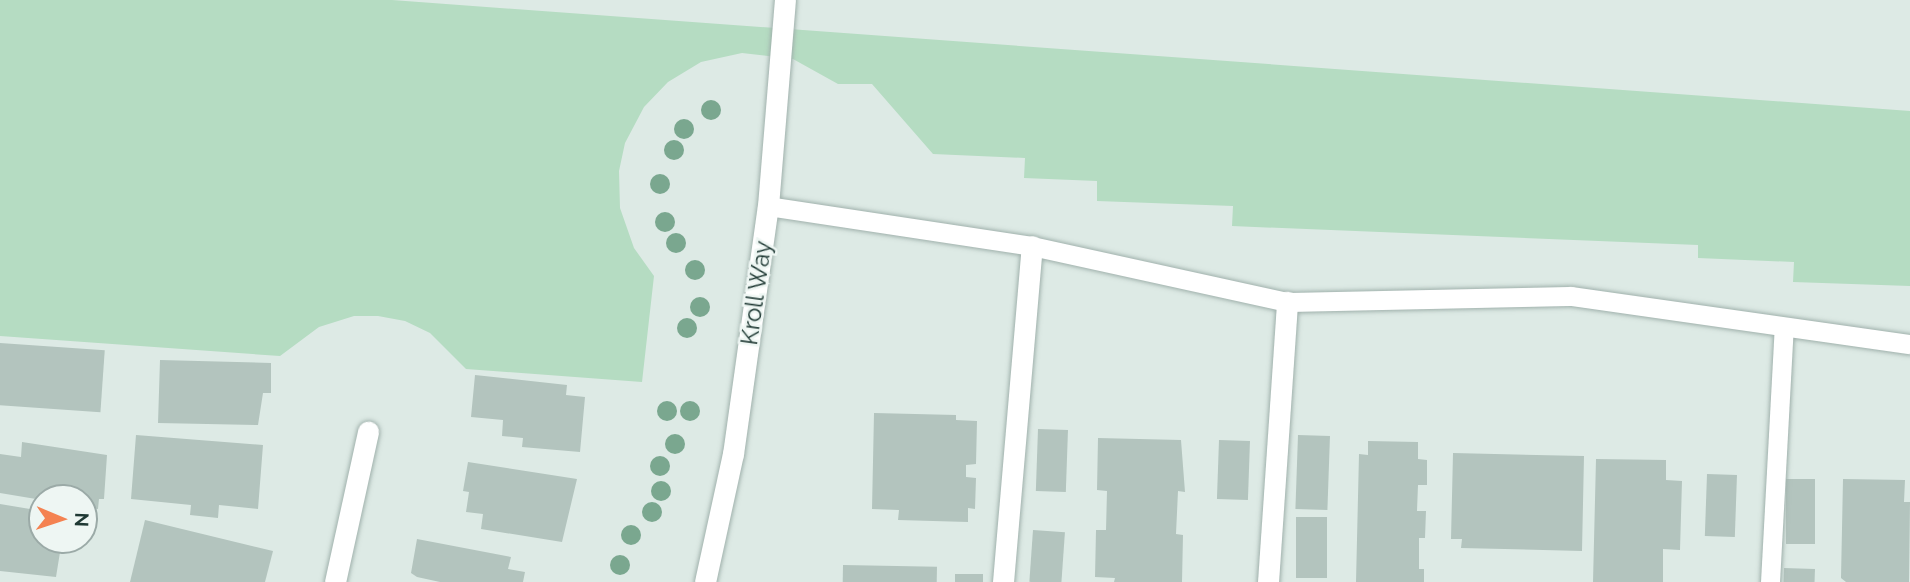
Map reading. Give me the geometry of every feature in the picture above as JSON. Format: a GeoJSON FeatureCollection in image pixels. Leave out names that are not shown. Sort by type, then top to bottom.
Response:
{"type":"FeatureCollection","features":[{"type":"Feature","properties":{"kind":"street","name":"Kroll Way"},"geometry":{"type":"LineString","coordinates":[[705,582],[733,454],[768,206],[785,0]]}},
{"type":"Feature","properties":{"kind":"street"},"geometry":{"type":"LineString","coordinates":[[1003,582],[1032,246]]}},
{"type":"Feature","properties":{"kind":"street"},"geometry":{"type":"LineString","coordinates":[[1268,582],[1287,302]]}},
{"type":"Feature","properties":{"kind":"street"},"geometry":{"type":"LineString","coordinates":[[335,582],[368,432]]}},
{"type":"Feature","properties":{"kind":"lane"},"geometry":{"type":"LineString","coordinates":[[768,206],[1032,246],[1287,302],[1571,296],[1910,344]]}},
{"type":"Feature","properties":{"kind":"lane"},"geometry":{"type":"LineString","coordinates":[[1770,582],[1784,327]]}},
{"type":"Feature","properties":{"kind":"green space"},"geometry":{"type":"Polygon","coordinates":[[[0,0],[392,0],[1910,111],[1910,286],[1793,282],[1794,262],[1698,258],[1698,245],[1232,226],[1233,206],[1097,201],[1097,181],[1024,178],[1025,158],[933,154],[872,84],[838,84],[793,59],[742,53],[701,62],[668,82],[644,107],[625,143],[619,171],[620,208],[634,248],[654,276],[642,382],[466,369],[430,333],[405,321],[378,316],[354,316],[319,327],[280,356],[0,336],[0,0]]]}},
{"type":"Feature","properties":{"kind":"building"},"geometry":{"type":"Polygon","coordinates":[[[0,343],[105,350],[100,412],[0,405],[0,343]]]}},
{"type":"Feature","properties":{"kind":"building"},"geometry":{"type":"Polygon","coordinates":[[[160,360],[271,363],[271,393],[263,393],[258,425],[158,423],[160,360]]]}},
{"type":"Feature","properties":{"kind":"building"},"geometry":{"type":"Polygon","coordinates":[[[475,375],[567,385],[566,395],[585,397],[580,452],[522,447],[523,438],[502,436],[503,420],[471,417],[475,375]]]}},
{"type":"Feature","properties":{"kind":"building"},"geometry":{"type":"Polygon","coordinates":[[[874,413],[956,415],[956,420],[977,421],[976,464],[966,465],[966,477],[976,478],[975,509],[968,508],[968,522],[898,520],[899,510],[872,509],[874,413]]]}},
{"type":"Feature","properties":{"kind":"building"},"geometry":{"type":"Polygon","coordinates":[[[1038,429],[1068,430],[1066,492],[1036,491],[1038,429]]]}},
{"type":"Feature","properties":{"kind":"building"},"geometry":{"type":"Polygon","coordinates":[[[136,435],[263,445],[258,509],[219,505],[218,518],[190,515],[191,505],[131,499],[136,435]]]}},
{"type":"Feature","properties":{"kind":"building"},"geometry":{"type":"Polygon","coordinates":[[[1298,435],[1330,436],[1327,510],[1295,509],[1298,435]]]}},
{"type":"Feature","properties":{"kind":"building"},"geometry":{"type":"Polygon","coordinates":[[[1098,438],[1181,440],[1185,492],[1178,491],[1176,534],[1183,535],[1182,582],[1114,582],[1115,578],[1095,577],[1096,530],[1106,530],[1107,491],[1097,490],[1098,438]]]}},
{"type":"Feature","properties":{"kind":"building"},"geometry":{"type":"Polygon","coordinates":[[[1219,440],[1250,441],[1248,500],[1217,499],[1219,440]]]}},
{"type":"Feature","properties":{"kind":"building"},"geometry":{"type":"Polygon","coordinates":[[[1368,441],[1418,442],[1418,459],[1427,460],[1427,485],[1418,485],[1417,511],[1426,511],[1425,538],[1419,538],[1419,569],[1424,569],[1424,582],[1356,582],[1359,454],[1368,455],[1368,441]]]}},
{"type":"Feature","properties":{"kind":"building"},"geometry":{"type":"Polygon","coordinates":[[[22,442],[107,455],[104,499],[99,499],[98,509],[98,484],[28,484],[28,498],[0,493],[0,454],[21,457],[22,442]]]}},
{"type":"Feature","properties":{"kind":"building"},"geometry":{"type":"Polygon","coordinates":[[[1453,453],[1584,456],[1582,551],[1461,548],[1462,539],[1451,539],[1453,453]]]}},
{"type":"Feature","properties":{"kind":"building"},"geometry":{"type":"Polygon","coordinates":[[[1596,459],[1666,460],[1666,480],[1682,481],[1680,550],[1663,549],[1663,582],[1593,582],[1596,459]]]}},
{"type":"Feature","properties":{"kind":"building"},"geometry":{"type":"Polygon","coordinates":[[[468,462],[577,479],[562,542],[481,529],[483,514],[466,512],[469,492],[463,491],[468,462]]]}},
{"type":"Feature","properties":{"kind":"building"},"geometry":{"type":"Polygon","coordinates":[[[1707,474],[1737,475],[1735,537],[1705,536],[1707,474]]]}},
{"type":"Feature","properties":{"kind":"building"},"geometry":{"type":"Polygon","coordinates":[[[1786,479],[1815,479],[1815,544],[1786,544],[1786,479]]]}},
{"type":"Feature","properties":{"kind":"building"},"geometry":{"type":"Polygon","coordinates":[[[1843,479],[1905,480],[1904,502],[1910,502],[1909,582],[1846,582],[1841,578],[1843,479]]]}},
{"type":"Feature","properties":{"kind":"building"},"geometry":{"type":"Polygon","coordinates":[[[0,504],[28,509],[28,554],[60,554],[56,577],[0,571],[0,504]]]}},
{"type":"Feature","properties":{"kind":"building"},"geometry":{"type":"Polygon","coordinates":[[[1296,517],[1327,517],[1327,578],[1296,578],[1296,517]]]}},
{"type":"Feature","properties":{"kind":"building"},"geometry":{"type":"Polygon","coordinates":[[[145,520],[273,551],[265,582],[130,582],[145,520]]]}},
{"type":"Feature","properties":{"kind":"building"},"geometry":{"type":"Polygon","coordinates":[[[1033,530],[1065,532],[1061,582],[1029,582],[1033,530]]]}},
{"type":"Feature","properties":{"kind":"building"},"geometry":{"type":"Polygon","coordinates":[[[417,539],[511,557],[508,569],[525,572],[523,582],[440,582],[417,577],[411,573],[417,539]]]}},
{"type":"Feature","properties":{"kind":"building"},"geometry":{"type":"Polygon","coordinates":[[[843,565],[937,567],[937,582],[843,582],[843,565]]]}},
{"type":"Feature","properties":{"kind":"building"},"geometry":{"type":"Polygon","coordinates":[[[1784,568],[1815,569],[1815,582],[1784,582],[1784,568]]]}},
{"type":"Feature","properties":{"kind":"building"},"geometry":{"type":"Polygon","coordinates":[[[955,574],[983,574],[983,582],[955,582],[955,574]]]}}]}
